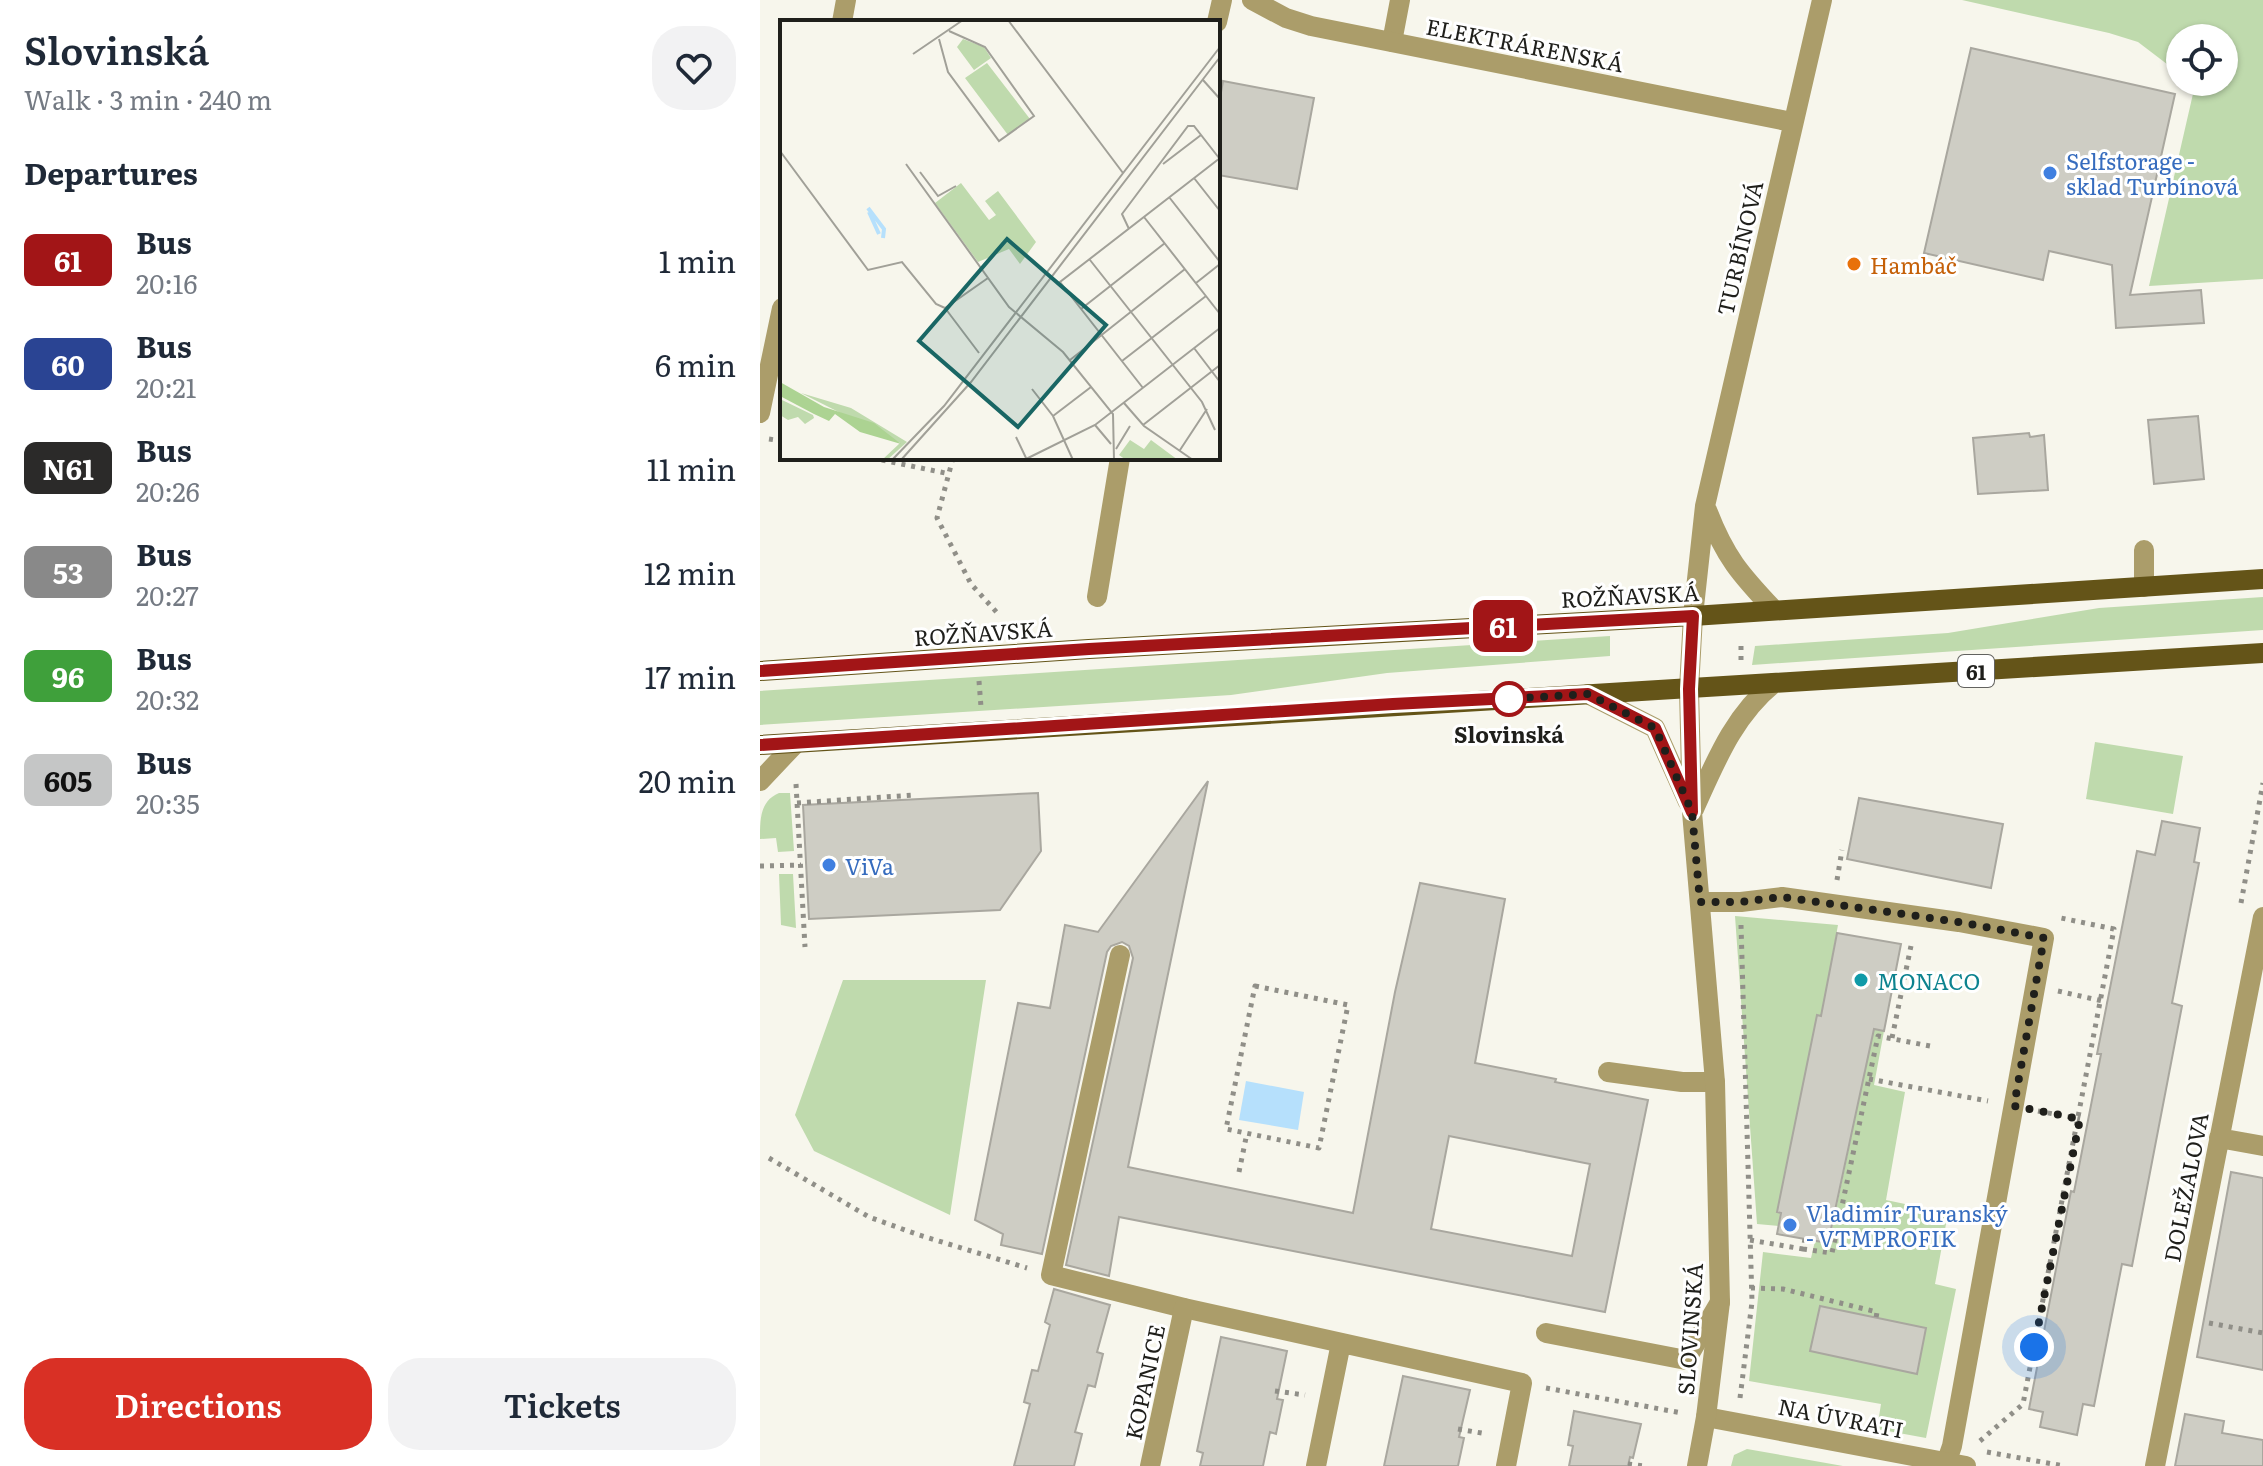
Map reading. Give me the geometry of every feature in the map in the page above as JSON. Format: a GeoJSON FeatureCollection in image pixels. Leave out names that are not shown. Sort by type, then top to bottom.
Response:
{"type":"FeatureCollection","features":[{"type":"Feature","properties":{"kind":"main road","name":"ROŽŇAVSKÁ"},"geometry":{"type":"LineString","coordinates":[[760,671],[2263,579]]}},
{"type":"Feature","properties":{"kind":"main road","name":"61"},"geometry":{"type":"LineString","coordinates":[[760,745],[2263,653]]}},
{"type":"Feature","properties":{"kind":"street"},"geometry":{"type":"LineString","coordinates":[[842,20],[846,0]]}},
{"type":"Feature","properties":{"kind":"street"},"geometry":{"type":"LineString","coordinates":[[1217,20],[1222,0]]}},
{"type":"Feature","properties":{"kind":"street","name":"ELEKTRÁRENSKÁ"},"geometry":{"type":"LineString","coordinates":[[1252,0],[1286,18],[1311,26],[1792,122]]}},
{"type":"Feature","properties":{"kind":"street"},"geometry":{"type":"LineString","coordinates":[[1392,42],[1400,0]]}},
{"type":"Feature","properties":{"kind":"street","name":"TURBÍNOVÁ"},"geometry":{"type":"LineString","coordinates":[[1689,689],[1705,506],[1822,0]]}},
{"type":"Feature","properties":{"kind":"street"},"geometry":{"type":"LineString","coordinates":[[760,413],[780,318]]}},
{"type":"Feature","properties":{"kind":"street"},"geometry":{"type":"LineString","coordinates":[[1097,597],[1120,460]]}},
{"type":"Feature","properties":{"kind":"street"},"geometry":{"type":"LineString","coordinates":[[1705,506],[1720,542],[1738,572],[1774,610]]}},
{"type":"Feature","properties":{"kind":"street"},"geometry":{"type":"LineString","coordinates":[[2144,550],[2144,587]]}},
{"type":"Feature","properties":{"kind":"street","name":"SLOVINSKÁ"},"geometry":{"type":"LineString","coordinates":[[1692,812],[1720,751],[1737,723],[1756,697],[1774,683]]}},
{"type":"Feature","properties":{"kind":"street","name":"SLOVINSKÁ"},"geometry":{"type":"LineString","coordinates":[[1689,689],[1692,812],[1715,1082],[1720,1302],[1697,1466]]}},
{"type":"Feature","properties":{"kind":"street","name":"SLOVINSKÁ"},"geometry":{"type":"LineString","coordinates":[[1588,694],[1655,728],[1692,812]]}},
{"type":"Feature","properties":{"kind":"street"},"geometry":{"type":"LineString","coordinates":[[760,781],[796,743]]}},
{"type":"Feature","properties":{"kind":"street"},"geometry":{"type":"LineString","coordinates":[[1700,902],[1741,902],[1782,897],[1959,922],[2044,938],[1957,1461]]}},
{"type":"Feature","properties":{"kind":"street","name":"DOLEŽALOVA"},"geometry":{"type":"LineString","coordinates":[[2155,1466],[2263,917]]}},
{"type":"Feature","properties":{"kind":"street"},"geometry":{"type":"LineString","coordinates":[[1120,955],[1051,1275],[1184,1308],[1522,1383],[1506,1466]]}},
{"type":"Feature","properties":{"kind":"street"},"geometry":{"type":"LineString","coordinates":[[1608,1072],[1682,1082],[1715,1082]]}},
{"type":"Feature","properties":{"kind":"street"},"geometry":{"type":"LineString","coordinates":[[2219,1138],[2263,1146]]}},
{"type":"Feature","properties":{"kind":"street"},"geometry":{"type":"LineString","coordinates":[[1546,1333],[1686,1360],[1720,1302]]}},
{"type":"Feature","properties":{"kind":"street","name":"KOPANICE"},"geometry":{"type":"LineString","coordinates":[[1150,1466],[1184,1308]]}},
{"type":"Feature","properties":{"kind":"street"},"geometry":{"type":"LineString","coordinates":[[1316,1466],[1341,1343]]}},
{"type":"Feature","properties":{"kind":"street","name":"NA ÚVRATI"},"geometry":{"type":"LineString","coordinates":[[1706,1417],[1957,1461]]}},
{"type":"Feature","properties":{"kind":"path"},"geometry":{"type":"LineString","coordinates":[[882,460],[950,474]]}},
{"type":"Feature","properties":{"kind":"path"},"geometry":{"type":"LineString","coordinates":[[953,460],[937,518],[971,584],[1000,616]]}},
{"type":"Feature","properties":{"kind":"path"},"geometry":{"type":"LineString","coordinates":[[979,676],[981,711]]}},
{"type":"Feature","properties":{"kind":"path"},"geometry":{"type":"LineString","coordinates":[[796,784],[805,947]]}},
{"type":"Feature","properties":{"kind":"path"},"geometry":{"type":"LineString","coordinates":[[797,803],[914,795]]}},
{"type":"Feature","properties":{"kind":"path"},"geometry":{"type":"LineString","coordinates":[[760,866],[801,865]]}},
{"type":"Feature","properties":{"kind":"path"},"geometry":{"type":"LineString","coordinates":[[1892,1038],[1913,936],[1897,914]]}},
{"type":"Feature","properties":{"kind":"path"},"geometry":{"type":"LineString","coordinates":[[1957,1461],[2023,1404],[2105,1001],[2114,929],[2056,917]]}},
{"type":"Feature","properties":{"kind":"path"},"geometry":{"type":"LineString","coordinates":[[1255,986],[1348,1005],[1319,1148],[1247,1133],[1226,1129],[1255,986]]}},
{"type":"Feature","properties":{"kind":"path"},"geometry":{"type":"LineString","coordinates":[[2036,987],[2105,1001]]}},
{"type":"Feature","properties":{"kind":"path"},"geometry":{"type":"LineString","coordinates":[[1750,1240],[1832,1253],[1878,1036],[1935,1047]]}},
{"type":"Feature","properties":{"kind":"path"},"geometry":{"type":"LineString","coordinates":[[1869,1079],[2080,1119]]}},
{"type":"Feature","properties":{"kind":"path"},"geometry":{"type":"LineString","coordinates":[[1239,1172],[1247,1133]]}},
{"type":"Feature","properties":{"kind":"path"},"geometry":{"type":"LineString","coordinates":[[769,1158],[869,1217],[1051,1275]]}},
{"type":"Feature","properties":{"kind":"path"},"geometry":{"type":"LineString","coordinates":[[1803,1249],[1805,1239]]}},
{"type":"Feature","properties":{"kind":"path"},"geometry":{"type":"LineString","coordinates":[[1751,1288],[1783,1289],[1851,1305],[1877,1312],[1876,1318]]}},
{"type":"Feature","properties":{"kind":"path"},"geometry":{"type":"LineString","coordinates":[[2184,1318],[2263,1333]]}},
{"type":"Feature","properties":{"kind":"path"},"geometry":{"type":"LineString","coordinates":[[1522,1383],[1706,1417]]}},
{"type":"Feature","properties":{"kind":"path"},"geometry":{"type":"LineString","coordinates":[[1628,1464],[1643,1466]]}},
{"type":"Feature","properties":{"kind":"green space"},"geometry":{"type":"Polygon","coordinates":[[[1962,0],[2263,0],[2263,279],[2149,286],[2192,96],[2238,96],[2238,24],[2166,24],[2166,63],[2138,42],[1962,0]]]}},
{"type":"Feature","properties":{"kind":"green space"},"geometry":{"type":"Polygon","coordinates":[[[2263,597],[2263,630],[1752,665],[1755,646],[1948,633],[2099,608],[2263,597]]]}},
{"type":"Feature","properties":{"kind":"green space"},"geometry":{"type":"Polygon","coordinates":[[[1610,636],[1610,656],[1387,673],[1231,695],[760,725],[760,691],[1610,636]]]}},
{"type":"Feature","properties":{"kind":"green space"},"geometry":{"type":"Polygon","coordinates":[[[2095,742],[2183,756],[2173,814],[2086,799],[2095,742]]]}},
{"type":"Feature","properties":{"kind":"green space"},"geometry":{"type":"Polygon","coordinates":[[[779,793],[790,793],[794,851],[778,852],[776,838],[760,839],[765,806],[779,793]]]}},
{"type":"Feature","properties":{"kind":"green space"},"geometry":{"type":"Polygon","coordinates":[[[779,874],[793,874],[796,928],[781,925],[779,874]]]}},
{"type":"Feature","properties":{"kind":"green space"},"geometry":{"type":"Polygon","coordinates":[[[1735,916],[1838,925],[1777,1211],[1780,1213],[1779,1226],[1757,1224],[1735,916]]]}},
{"type":"Feature","properties":{"kind":"green space"},"geometry":{"type":"Polygon","coordinates":[[[843,980],[986,980],[950,1215],[814,1151],[795,1115],[843,980]]]}},
{"type":"Feature","properties":{"kind":"green space"},"geometry":{"type":"Polygon","coordinates":[[[1874,1029],[1884,1031],[1874,1085],[1905,1092],[1886,1200],[1948,1213],[1935,1284],[1956,1289],[1926,1438],[1877,1429],[1881,1404],[1749,1381],[1763,1252],[1811,1258],[1815,1241],[1829,1243],[1874,1029]]]}},
{"type":"Feature","properties":{"kind":"green space"},"geometry":{"type":"Polygon","coordinates":[[[1747,1449],[1843,1466],[1731,1466],[1734,1455],[1747,1449]]]}},
{"type":"Feature","properties":{"kind":"water"},"geometry":{"type":"Polygon","coordinates":[[[1246,1081],[1304,1092],[1298,1130],[1239,1120],[1246,1081]]]}},
{"type":"Feature","properties":{"kind":"building","name":"Selfstorage - sklad Turbínová"},"geometry":{"type":"Polygon","coordinates":[[[1971,48],[2175,96],[2130,295],[2201,290],[2204,323],[2116,328],[2112,265],[2049,251],[2043,280],[1924,253],[1971,48]]]}},
{"type":"Feature","properties":{"kind":"building"},"geometry":{"type":"Polygon","coordinates":[[[1223,81],[1314,98],[1297,189],[1220,175],[1220,98],[1223,81]]]}},
{"type":"Feature","properties":{"kind":"building"},"geometry":{"type":"Polygon","coordinates":[[[2198,416],[2204,479],[2154,484],[2148,420],[2198,416]]]}},
{"type":"Feature","properties":{"kind":"building"},"geometry":{"type":"Polygon","coordinates":[[[2029,433],[2030,437],[2044,435],[2048,490],[1978,494],[1973,438],[2029,433]]]}},
{"type":"Feature","properties":{"kind":"building"},"geometry":{"type":"Polygon","coordinates":[[[1208,781],[1128,1167],[1353,1213],[1395,992],[1420,883],[1505,899],[1475,1063],[1648,1100],[1605,1312],[1119,1217],[1109,1276],[1066,1265],[1133,958],[1129,946],[1122,942],[1111,946],[1107,952],[1042,1254],[1001,1245],[1003,1234],[975,1220],[1018,1003],[1050,1008],[1065,925],[1098,932],[1208,781]],[[1449,1136],[1431,1229],[1572,1256],[1590,1164],[1449,1136]]]}},
{"type":"Feature","properties":{"kind":"building"},"geometry":{"type":"Polygon","coordinates":[[[1038,793],[1041,851],[1000,910],[809,919],[803,805],[1038,793]]]}},
{"type":"Feature","properties":{"kind":"building"},"geometry":{"type":"Polygon","coordinates":[[[1859,798],[2003,824],[1991,888],[1847,859],[1859,798]]]}},
{"type":"Feature","properties":{"kind":"building"},"geometry":{"type":"Polygon","coordinates":[[[2162,821],[2200,828],[2194,862],[2199,863],[2172,1003],[2182,1006],[2132,1266],[2122,1264],[2094,1406],[2083,1404],[2077,1435],[2040,1427],[2043,1412],[2029,1409],[2101,1054],[2097,1054],[2137,851],[2155,855],[2162,821]]]}},
{"type":"Feature","properties":{"kind":"building"},"geometry":{"type":"Polygon","coordinates":[[[1837,933],[1901,944],[1884,1031],[1874,1029],[1828,1243],[1777,1234],[1781,1213],[1777,1212],[1837,933]]]}},
{"type":"Feature","properties":{"kind":"building"},"geometry":{"type":"Polygon","coordinates":[[[2231,1172],[2263,1178],[2263,1370],[2197,1357],[2231,1172]]]}},
{"type":"Feature","properties":{"kind":"building"},"geometry":{"type":"Polygon","coordinates":[[[1054,1289],[1110,1305],[1097,1352],[1103,1354],[1095,1387],[1088,1385],[1075,1432],[1082,1434],[1074,1466],[1014,1466],[1030,1404],[1024,1402],[1032,1370],[1038,1371],[1050,1325],[1045,1322],[1054,1289]]]}},
{"type":"Feature","properties":{"kind":"building"},"geometry":{"type":"Polygon","coordinates":[[[1820,1306],[1926,1328],[1917,1374],[1810,1351],[1820,1306]]]}},
{"type":"Feature","properties":{"kind":"building"},"geometry":{"type":"Polygon","coordinates":[[[1221,1337],[1287,1351],[1277,1399],[1283,1400],[1276,1434],[1270,1432],[1263,1466],[1200,1466],[1203,1453],[1197,1451],[1221,1337]]]}},
{"type":"Feature","properties":{"kind":"building"},"geometry":{"type":"Polygon","coordinates":[[[1403,1376],[1470,1390],[1459,1437],[1464,1438],[1458,1466],[1384,1466],[1403,1376]]]}},
{"type":"Feature","properties":{"kind":"building"},"geometry":{"type":"Polygon","coordinates":[[[1574,1411],[1641,1424],[1633,1458],[1630,1457],[1628,1466],[1569,1466],[1573,1446],[1568,1445],[1574,1411]]]}},
{"type":"Feature","properties":{"kind":"building"},"geometry":{"type":"Polygon","coordinates":[[[2185,1414],[2224,1421],[2222,1433],[2263,1440],[2263,1466],[2175,1466],[2185,1414]]]}},
{"type":"Feature","properties":{"kind":"bus line","name":"61"},"geometry":{"type":"LineString","coordinates":[[760,671],[1089,649],[1693,616],[1689,689],[1692,812],[1655,728],[1588,694],[760,745]]}},
{"type":"Feature","properties":{"kind":"place","name":"Selfstorage - sklad Turbínová"},"geometry":{"type":"Point","coordinates":[2050,173]}},
{"type":"Feature","properties":{"kind":"place","name":"Hambáč"},"geometry":{"type":"Point","coordinates":[1854,264]}},
{"type":"Feature","properties":{"kind":"place","name":"Slovinská"},"geometry":{"type":"Point","coordinates":[1509,699]}},
{"type":"Feature","properties":{"kind":"place","name":"ViVa"},"geometry":{"type":"Point","coordinates":[829,865]}},
{"type":"Feature","properties":{"kind":"place","name":"MONACO"},"geometry":{"type":"Point","coordinates":[1861,980]}},
{"type":"Feature","properties":{"kind":"place","name":"Vladimír Turanský - VTMPROFIK"},"geometry":{"type":"Point","coordinates":[1790,1225]}},
{"type":"Feature","properties":{"kind":"route"},"geometry":{"type":"LineString","coordinates":[[1509,699],[1505,699],[1588,694],[1655,728],[1692,812],[1700,902],[1741,902],[1782,897],[1959,922],[2044,938],[2014,1106],[2080,1119],[2034,1347]]}}]}
